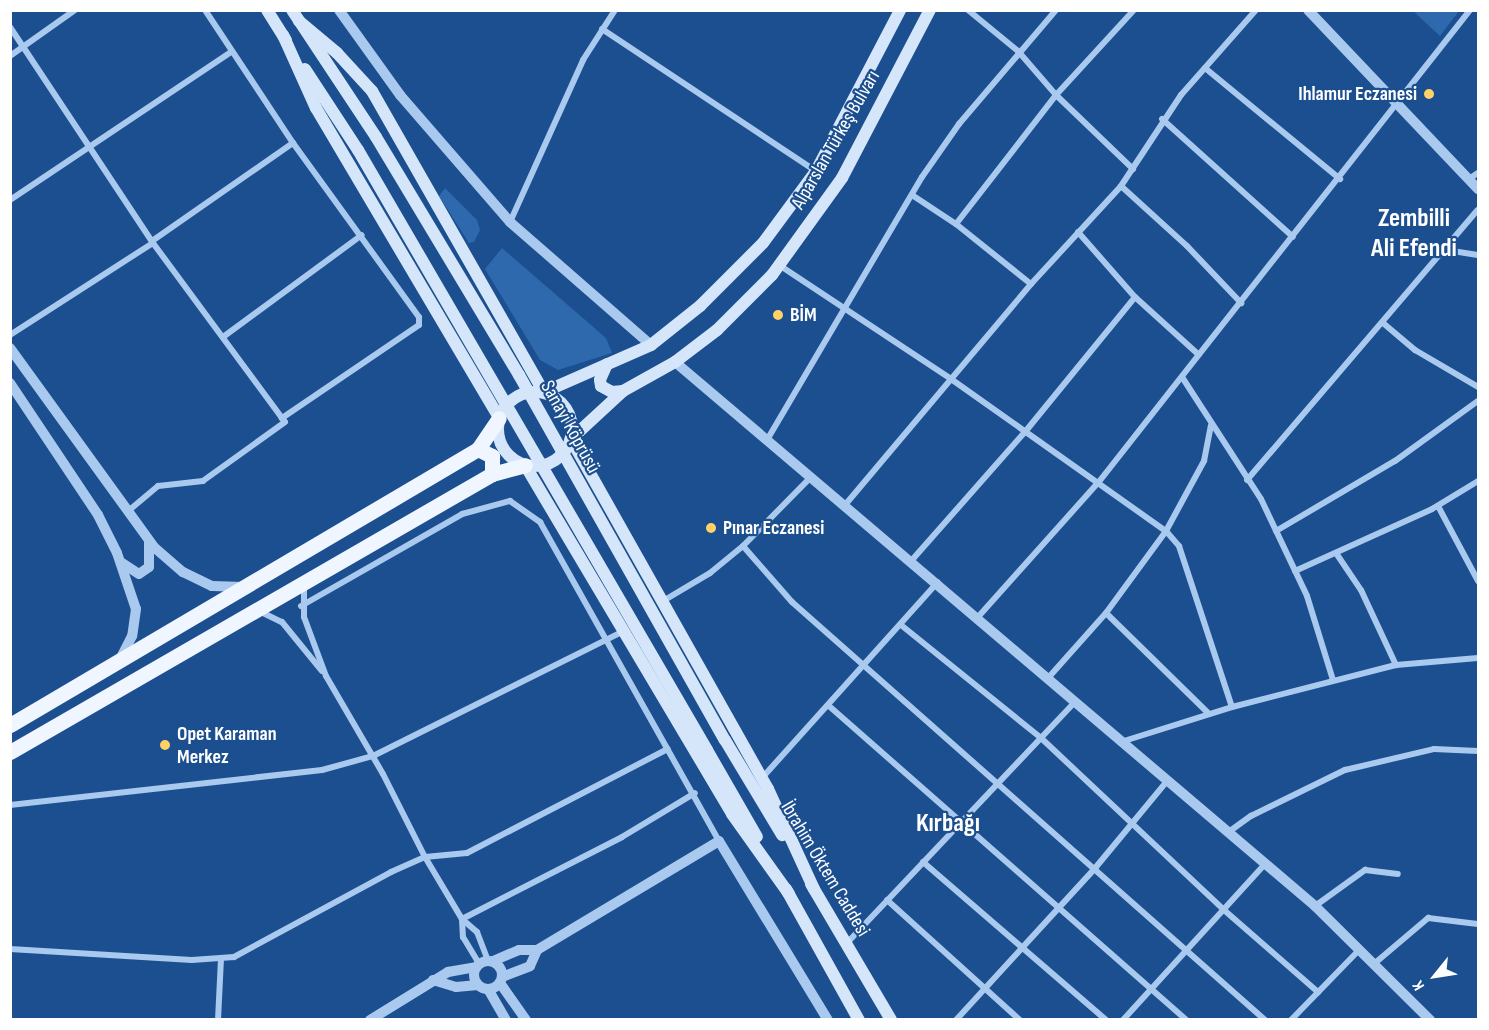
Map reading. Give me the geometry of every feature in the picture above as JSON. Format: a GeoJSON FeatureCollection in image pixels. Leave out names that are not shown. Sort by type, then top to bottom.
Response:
{"type":"FeatureCollection","features":[{"type":"Feature","properties":{"kind":"main road"},"geometry":{"type":"LineString","coordinates":[[267,10],[358,150],[789,894],[859,1020]]}},
{"type":"Feature","properties":{"kind":"main road","name":"Alparslan Türkeş Bulvarı"},"geometry":{"type":"LineString","coordinates":[[544,392],[651,345],[700,306],[763,243],[816,171],[900,10]]}},
{"type":"Feature","properties":{"kind":"main road","name":"Alparslan Türkeş Bulvarı"},"geometry":{"type":"LineString","coordinates":[[571,439],[623,391],[675,362],[717,330],[779,265],[842,178],[930,10]]}},
{"type":"Feature","properties":{"kind":"main road"},"geometry":{"type":"LineString","coordinates":[[296,16],[337,53],[372,91],[544,392],[564,405],[570,415],[571,439],[762,778],[814,889]]}},
{"type":"Feature","properties":{"kind":"main road","name":"Sanayi Köprüsü"},"geometry":{"type":"LineString","coordinates":[[296,16],[376,137],[519,375],[725,740]]}},
{"type":"Feature","properties":{"kind":"main road"},"geometry":{"type":"LineString","coordinates":[[283,35],[316,108],[499,418],[500,442],[506,452],[525,465],[732,814],[789,894]]}},
{"type":"Feature","properties":{"kind":"main road"},"geometry":{"type":"LineString","coordinates":[[607,364],[600,380],[602,386],[612,392],[623,391]]}},
{"type":"Feature","properties":{"kind":"main road"},"geometry":{"type":"LineString","coordinates":[[10,725],[478,449],[504,408],[521,393],[544,392]]}},
{"type":"Feature","properties":{"kind":"main road"},"geometry":{"type":"LineString","coordinates":[[10,752],[492,474],[525,465],[548,464],[558,458],[571,439]]}},
{"type":"Feature","properties":{"kind":"main road"},"geometry":{"type":"LineString","coordinates":[[478,449],[492,456],[492,474]]}},
{"type":"Feature","properties":{"kind":"main road","name":"İbrahim Öktem Caddesi"},"geometry":{"type":"LineString","coordinates":[[725,740],[891,1020]]}},
{"type":"Feature","properties":{"kind":"street"},"geometry":{"type":"LineString","coordinates":[[10,56],[75,10]]}},
{"type":"Feature","properties":{"kind":"street"},"geometry":{"type":"LineString","coordinates":[[205,10],[293,143],[413,306],[419,325],[282,418]]}},
{"type":"Feature","properties":{"kind":"street"},"geometry":{"type":"LineString","coordinates":[[339,10],[400,95],[510,222],[651,345]]}},
{"type":"Feature","properties":{"kind":"street"},"geometry":{"type":"LineString","coordinates":[[510,222],[583,60],[615,10]]}},
{"type":"Feature","properties":{"kind":"street"},"geometry":{"type":"LineString","coordinates":[[968,10],[1018,51],[1056,95],[1133,169]]}},
{"type":"Feature","properties":{"kind":"street"},"geometry":{"type":"LineString","coordinates":[[767,440],[843,308],[912,195],[959,124],[1018,51],[1056,10]]}},
{"type":"Feature","properties":{"kind":"street"},"geometry":{"type":"LineString","coordinates":[[956,224],[1056,95],[1134,10]]}},
{"type":"Feature","properties":{"kind":"street"},"geometry":{"type":"LineString","coordinates":[[845,505],[1031,284],[1121,186],[1158,136],[1162,120],[1256,10]]}},
{"type":"Feature","properties":{"kind":"street"},"geometry":{"type":"LineString","coordinates":[[1308,10],[1398,105],[1474,176],[1479,189]]}},
{"type":"Feature","properties":{"kind":"street"},"geometry":{"type":"LineString","coordinates":[[978,616],[1098,483],[1340,179],[1470,10]]}},
{"type":"Feature","properties":{"kind":"street"},"geometry":{"type":"LineString","coordinates":[[10,27],[152,242],[285,422],[203,481],[158,486],[127,512]]}},
{"type":"Feature","properties":{"kind":"street"},"geometry":{"type":"LineString","coordinates":[[602,29],[816,171]]}},
{"type":"Feature","properties":{"kind":"street"},"geometry":{"type":"LineString","coordinates":[[10,200],[231,52]]}},
{"type":"Feature","properties":{"kind":"street"},"geometry":{"type":"LineString","coordinates":[[1205,68],[1340,179]]}},
{"type":"Feature","properties":{"kind":"street"},"geometry":{"type":"LineString","coordinates":[[1162,120],[1293,237]]}},
{"type":"Feature","properties":{"kind":"street"},"geometry":{"type":"LineString","coordinates":[[10,335],[152,242],[293,143]]}},
{"type":"Feature","properties":{"kind":"street"},"geometry":{"type":"LineString","coordinates":[[1121,186],[1187,246],[1241,303]]}},
{"type":"Feature","properties":{"kind":"street"},"geometry":{"type":"LineString","coordinates":[[912,195],[956,224],[1031,284]]}},
{"type":"Feature","properties":{"kind":"street"},"geometry":{"type":"LineString","coordinates":[[1247,480],[1479,210]]}},
{"type":"Feature","properties":{"kind":"street"},"geometry":{"type":"LineString","coordinates":[[1078,232],[1135,297],[1199,355]]}},
{"type":"Feature","properties":{"kind":"street"},"geometry":{"type":"LineString","coordinates":[[223,337],[362,235]]}},
{"type":"Feature","properties":{"kind":"street"},"geometry":{"type":"LineString","coordinates":[[1446,250],[1479,255]]}},
{"type":"Feature","properties":{"kind":"street"},"geometry":{"type":"LineString","coordinates":[[779,265],[951,379],[1166,531],[1179,546],[1232,707]]}},
{"type":"Feature","properties":{"kind":"street"},"geometry":{"type":"LineString","coordinates":[[912,560],[1025,432],[1135,297]]}},
{"type":"Feature","properties":{"kind":"street"},"geometry":{"type":"LineString","coordinates":[[1383,323],[1415,350],[1479,387]]}},
{"type":"Feature","properties":{"kind":"street"},"geometry":{"type":"LineString","coordinates":[[10,348],[148,540],[192,577],[212,586],[245,587]]}},
{"type":"Feature","properties":{"kind":"street"},"geometry":{"type":"LineString","coordinates":[[675,362],[1230,831],[1360,948],[1430,1020]]}},
{"type":"Feature","properties":{"kind":"street"},"geometry":{"type":"LineString","coordinates":[[1182,377],[1247,480],[1276,531],[1307,596],[1333,680]]}},
{"type":"Feature","properties":{"kind":"street"},"geometry":{"type":"LineString","coordinates":[[10,383],[98,515],[120,561],[136,609],[132,636],[119,661]]}},
{"type":"Feature","properties":{"kind":"street"},"geometry":{"type":"LineString","coordinates":[[1276,531],[1395,461],[1479,401]]}},
{"type":"Feature","properties":{"kind":"street"},"geometry":{"type":"LineString","coordinates":[[1049,677],[1106,613],[1166,531],[1204,461],[1211,426]]}},
{"type":"Feature","properties":{"kind":"street"},"geometry":{"type":"LineString","coordinates":[[663,601],[710,573],[743,546],[811,476]]}},
{"type":"Feature","properties":{"kind":"street"},"geometry":{"type":"LineString","coordinates":[[1295,571],[1438,506],[1479,481]]}},
{"type":"Feature","properties":{"kind":"street"},"geometry":{"type":"LineString","coordinates":[[301,606],[462,514],[510,501],[540,522],[720,841],[828,1020]]}},
{"type":"Feature","properties":{"kind":"street"},"geometry":{"type":"LineString","coordinates":[[1438,506],[1479,581]]}},
{"type":"Feature","properties":{"kind":"street"},"geometry":{"type":"LineString","coordinates":[[120,561],[139,574],[149,567],[148,540]]}},
{"type":"Feature","properties":{"kind":"street"},"geometry":{"type":"LineString","coordinates":[[743,546],[792,602],[997,784],[1096,867],[1265,1020]]}},
{"type":"Feature","properties":{"kind":"street"},"geometry":{"type":"LineString","coordinates":[[1336,553],[1361,590],[1396,665]]}},
{"type":"Feature","properties":{"kind":"street"},"geometry":{"type":"LineString","coordinates":[[305,581],[301,606],[326,676]]}},
{"type":"Feature","properties":{"kind":"street"},"geometry":{"type":"LineString","coordinates":[[762,778],[938,582]]}},
{"type":"Feature","properties":{"kind":"street"},"geometry":{"type":"LineString","coordinates":[[255,610],[282,622],[326,676],[373,756],[425,857],[462,919],[477,932],[484,963],[483,987],[506,1020]]}},
{"type":"Feature","properties":{"kind":"street"},"geometry":{"type":"LineString","coordinates":[[1106,613],[1209,714]]}},
{"type":"Feature","properties":{"kind":"street"},"geometry":{"type":"LineString","coordinates":[[901,625],[1041,738],[1131,825],[1318,992]]}},
{"type":"Feature","properties":{"kind":"street"},"geometry":{"type":"LineString","coordinates":[[10,805],[322,770],[373,756],[624,631]]}},
{"type":"Feature","properties":{"kind":"street"},"geometry":{"type":"LineString","coordinates":[[1124,741],[1232,707],[1396,665],[1479,658]]}},
{"type":"Feature","properties":{"kind":"street"},"geometry":{"type":"LineString","coordinates":[[847,943],[1076,700]]}},
{"type":"Feature","properties":{"kind":"street"},"geometry":{"type":"LineString","coordinates":[[829,706],[959,824],[1152,988],[1186,1020]]}},
{"type":"Feature","properties":{"kind":"street"},"geometry":{"type":"LineString","coordinates":[[10,949],[192,960],[234,957],[425,857],[467,853],[668,749]]}},
{"type":"Feature","properties":{"kind":"street"},"geometry":{"type":"LineString","coordinates":[[1230,831],[1261,811],[1345,770],[1434,749],[1479,750]]}},
{"type":"Feature","properties":{"kind":"street"},"geometry":{"type":"LineString","coordinates":[[956,1020],[1096,867],[1169,780]]}},
{"type":"Feature","properties":{"kind":"street"},"geometry":{"type":"LineString","coordinates":[[462,919],[622,837],[695,794]]}},
{"type":"Feature","properties":{"kind":"street"},"geometry":{"type":"LineString","coordinates":[[370,1020],[448,972],[484,963],[519,950],[537,950],[720,841]]}},
{"type":"Feature","properties":{"kind":"street"},"geometry":{"type":"LineString","coordinates":[[923,862],[1106,1020]]}},
{"type":"Feature","properties":{"kind":"street"},"geometry":{"type":"LineString","coordinates":[[1123,1020],[1266,863]]}},
{"type":"Feature","properties":{"kind":"street"},"geometry":{"type":"LineString","coordinates":[[1315,906],[1365,870],[1398,874]]}},
{"type":"Feature","properties":{"kind":"street"},"geometry":{"type":"LineString","coordinates":[[887,900],[1020,1020]]}},
{"type":"Feature","properties":{"kind":"street"},"geometry":{"type":"LineString","coordinates":[[1375,963],[1428,918],[1479,924]]}},
{"type":"Feature","properties":{"kind":"street"},"geometry":{"type":"LineString","coordinates":[[462,919],[463,937],[501,980],[526,1020]]}},
{"type":"Feature","properties":{"kind":"street"},"geometry":{"type":"LineString","coordinates":[[1291,1020],[1360,948]]}},
{"type":"Feature","properties":{"kind":"street"},"geometry":{"type":"LineString","coordinates":[[433,980],[456,987],[483,987],[530,966],[537,950]]}},
{"type":"Feature","properties":{"kind":"street"},"geometry":{"type":"LineString","coordinates":[[218,1020],[221,958]]}},
{"type":"Feature","properties":{"kind":"shaded area"},"geometry":{"type":"Polygon","coordinates":[[[1413,11],[1459,11],[1440,36],[1413,11]]]}},
{"type":"Feature","properties":{"kind":"shaded area"},"geometry":{"type":"Polygon","coordinates":[[[445,188],[477,220],[480,230],[474,242],[469,243],[439,196],[445,188]]]}},
{"type":"Feature","properties":{"kind":"shaded area"},"geometry":{"type":"Polygon","coordinates":[[[502,248],[606,338],[612,353],[558,370],[540,360],[485,269],[502,248]]]}},
{"type":"Feature","properties":{"kind":"place","name":"Ihlamur Eczanesi"},"geometry":{"type":"Point","coordinates":[1429,94]}},
{"type":"Feature","properties":{"kind":"place","name":"BİM"},"geometry":{"type":"Point","coordinates":[778,315]}},
{"type":"Feature","properties":{"kind":"place","name":"Pınar Eczanesi"},"geometry":{"type":"Point","coordinates":[711,528]}},
{"type":"Feature","properties":{"kind":"place","name":"Opet Karaman Merkez"},"geometry":{"type":"Point","coordinates":[165,745]}},
{"type":"Feature","properties":{"kind":"district","name":"Zembilli Ali Efendi"},"geometry":{"type":"Point","coordinates":[1414,234]}},
{"type":"Feature","properties":{"kind":"district","name":"Kırbağı"},"geometry":{"type":"Point","coordinates":[948,824]}}]}
